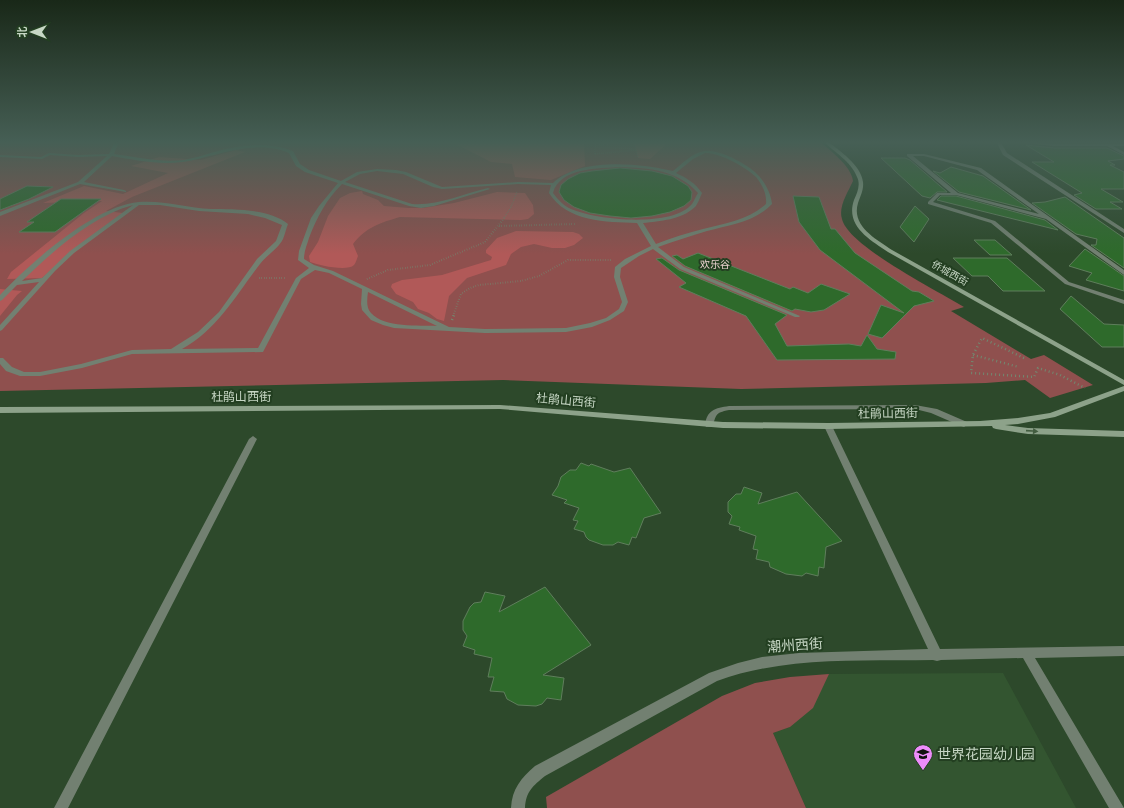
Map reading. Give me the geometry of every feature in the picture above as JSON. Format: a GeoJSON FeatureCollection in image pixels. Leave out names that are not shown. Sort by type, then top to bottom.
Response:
{"type":"FeatureCollection","features":[{"type":"Feature","properties":{"kind":"street"},"geometry":{"type":"LineString","coordinates":[[0,214],[80,183],[85,179]]}},
{"type":"Feature","properties":{"kind":"street"},"geometry":{"type":"LineString","coordinates":[[334,179],[411,205],[421,206],[442,203],[506,184]]}},
{"type":"Feature","properties":{"kind":"street"},"geometry":{"type":"LineString","coordinates":[[346,179],[342,181],[315,214],[310,225],[307,240],[302,247],[301,260],[313,268],[330,272],[357,284],[449,329]]}},
{"type":"Feature","properties":{"kind":"street"},"geometry":{"type":"LineString","coordinates":[[417,179],[430,185],[442,188],[518,183],[554,184]]}},
{"type":"Feature","properties":{"kind":"street"},"geometry":{"type":"LineString","coordinates":[[560,179],[554,184],[551,193],[556,202],[569,210],[589,217],[607,220],[640,221],[678,215],[691,208],[698,201],[700,193],[696,186],[685,179]]}},
{"type":"Feature","properties":{"kind":"street"},"geometry":{"type":"LineString","coordinates":[[365,288],[363,301],[364,309],[368,314],[382,323],[405,327],[485,331],[566,330],[592,326],[608,319],[622,310],[625,302],[618,277],[618,268],[625,261],[704,230],[743,220],[764,210],[770,204],[770,198],[758,179]]}},
{"type":"Feature","properties":{"kind":"street","name":"侨城西街"},"geometry":{"type":"LineString","coordinates":[[860,179],[860,189],[853,213],[855,220],[862,230],[873,240],[1124,383]]}},
{"type":"Feature","properties":{"kind":"street"},"geometry":{"type":"LineString","coordinates":[[938,179],[956,194]]}},
{"type":"Feature","properties":{"kind":"street"},"geometry":{"type":"LineString","coordinates":[[992,179],[1124,273]]}},
{"type":"Feature","properties":{"kind":"street"},"geometry":{"type":"LineString","coordinates":[[1043,179],[1124,231]]}},
{"type":"Feature","properties":{"kind":"street"},"geometry":{"type":"LineString","coordinates":[[80,183],[124,191]]}},
{"type":"Feature","properties":{"kind":"street"},"geometry":{"type":"LineString","coordinates":[[1047,218],[956,194],[939,194],[930,203],[993,222],[1067,283],[1124,302]]}},
{"type":"Feature","properties":{"kind":"street"},"geometry":{"type":"LineString","coordinates":[[0,329],[43,280],[72,252],[116,219],[140,204]]}},
{"type":"Feature","properties":{"kind":"street"},"geometry":{"type":"LineString","coordinates":[[0,299],[54,250],[91,223],[124,206],[140,204],[253,214],[276,219],[285,224],[279,240],[258,262],[213,323],[202,335],[173,351]]}},
{"type":"Feature","properties":{"kind":"street"},"geometry":{"type":"LineString","coordinates":[[640,221],[655,248],[682,268],[797,316]]}},
{"type":"Feature","properties":{"kind":"street"},"geometry":{"type":"LineString","coordinates":[[0,360],[9,369],[23,374],[40,374],[82,366],[132,352],[260,350],[299,278],[313,268]]}},
{"type":"Feature","properties":{"kind":"street"},"geometry":{"type":"LineString","coordinates":[[16,283],[43,280]]}},
{"type":"Feature","properties":{"kind":"street","name":"杜鹃山西街"},"geometry":{"type":"LineString","coordinates":[[0,410],[500,407],[709,425],[828,426],[980,424],[1012,422],[1047,416],[1124,388]]}},
{"type":"Feature","properties":{"kind":"street"},"geometry":{"type":"LineString","coordinates":[[709,425],[710,416],[713,412],[729,408],[900,407],[925,408],[964,424]]}},
{"type":"Feature","properties":{"kind":"street"},"geometry":{"type":"LineString","coordinates":[[980,424],[1028,431],[1124,434]]}},
{"type":"Feature","properties":{"kind":"street"},"geometry":{"type":"LineString","coordinates":[[828,426],[937,656]]}},
{"type":"Feature","properties":{"kind":"street"},"geometry":{"type":"LineString","coordinates":[[61,808],[253,439]]}},
{"type":"Feature","properties":{"kind":"street","name":"潮州西街"},"geometry":{"type":"LineString","coordinates":[[518,808],[518,801],[524,785],[540,771],[713,678],[734,669],[758,662],[784,658],[1124,651]]}},
{"type":"Feature","properties":{"kind":"street"},"geometry":{"type":"LineString","coordinates":[[1026,653],[1117,808]]}},
{"type":"Feature","properties":{"kind":"path"},"geometry":{"type":"LineString","coordinates":[[357,284],[388,270],[430,265],[485,242],[499,226],[517,193],[518,183]]}},
{"type":"Feature","properties":{"kind":"path"},"geometry":{"type":"LineString","coordinates":[[499,226],[578,224]]}},
{"type":"Feature","properties":{"kind":"path"},"geometry":{"type":"LineString","coordinates":[[449,329],[461,294],[470,288],[479,285],[521,281],[539,276],[568,260],[589,259],[625,261]]}},
{"type":"Feature","properties":{"kind":"path"},"geometry":{"type":"LineString","coordinates":[[246,279],[299,278]]}},
{"type":"Feature","properties":{"kind":"path"},"geometry":{"type":"LineString","coordinates":[[1024,358],[982,338],[973,355],[971,373],[1034,377],[1038,368],[1060,375],[1085,388]]}},
{"type":"Feature","properties":{"kind":"path"},"geometry":{"type":"LineString","coordinates":[[973,355],[1019,367]]}},
{"type":"Feature","properties":{"kind":"shaded area"},"geometry":{"type":"Polygon","coordinates":[[[156,179],[178,179],[132,197],[106,211],[123,213],[86,240],[42,278],[7,279],[11,272],[84,213],[102,201],[43,203],[84,186],[123,194],[156,179]]]}},
{"type":"Feature","properties":{"kind":"shaded area"},"geometry":{"type":"Polygon","coordinates":[[[535,179],[554,179],[551,180],[535,179]]]}},
{"type":"Feature","properties":{"kind":"shaded area"},"geometry":{"type":"Polygon","coordinates":[[[362,191],[363,194],[378,200],[384,206],[409,208],[423,208],[454,203],[497,192],[525,193],[533,205],[534,214],[528,219],[521,220],[400,217],[374,226],[358,238],[353,244],[358,256],[355,264],[350,267],[339,268],[310,262],[309,256],[318,242],[328,216],[340,198],[350,193],[362,191]]]}},
{"type":"Feature","properties":{"kind":"shaded area"},"geometry":{"type":"Polygon","coordinates":[[[516,231],[573,232],[579,234],[583,238],[574,245],[565,248],[552,248],[534,244],[521,247],[511,254],[506,265],[467,278],[449,296],[444,321],[418,309],[413,302],[396,294],[391,287],[392,284],[402,280],[442,275],[491,260],[492,257],[486,253],[486,250],[497,238],[516,231]]]}},
{"type":"Feature","properties":{"kind":"shaded area"},"geometry":{"type":"Polygon","coordinates":[[[0,289],[22,291],[0,316],[0,289]]]}},
{"type":"Feature","properties":{"kind":"shaded area","name":"世界花园幼儿园"},"geometry":{"type":"Polygon","coordinates":[[[1003,673],[1076,808],[806,808],[773,733],[790,727],[821,689],[829,674],[1003,673]]]}},
{"type":"Feature","properties":{"kind":"green space","name":"欢乐谷"},"geometry":{"type":"Polygon","coordinates":[[[0,179],[853,179],[853,181],[842,205],[841,214],[848,230],[860,242],[896,267],[964,307],[951,311],[1031,359],[1044,355],[1093,385],[1050,398],[1025,380],[986,383],[741,389],[503,380],[0,391],[0,179]]]}},
{"type":"Feature","properties":{"kind":"green space"},"geometry":{"type":"Polygon","coordinates":[[[829,674],[813,708],[790,727],[773,733],[806,808],[547,808],[546,797],[722,696],[755,683],[790,677],[829,674]]]}},
{"type":"Feature","properties":{"kind":"building"},"geometry":{"type":"Polygon","coordinates":[[[568,179],[676,179],[688,186],[692,192],[691,200],[684,206],[670,212],[652,216],[631,218],[590,213],[574,207],[564,200],[559,192],[561,185],[568,179]]]}},
{"type":"Feature","properties":{"kind":"building"},"geometry":{"type":"Polygon","coordinates":[[[903,179],[932,179],[947,192],[937,192],[930,198],[922,196],[903,179]]]}},
{"type":"Feature","properties":{"kind":"building"},"geometry":{"type":"Polygon","coordinates":[[[943,179],[987,179],[1031,210],[959,192],[943,179]]]}},
{"type":"Feature","properties":{"kind":"building"},"geometry":{"type":"Polygon","coordinates":[[[1059,179],[1124,179],[1124,189],[1101,189],[1123,202],[1110,202],[1122,209],[1096,209],[1074,195],[1082,193],[1059,179]]]}},
{"type":"Feature","properties":{"kind":"building"},"geometry":{"type":"Polygon","coordinates":[[[27,186],[53,187],[29,199],[0,210],[0,199],[27,186]]]}},
{"type":"Feature","properties":{"kind":"building"},"geometry":{"type":"Polygon","coordinates":[[[793,196],[819,197],[831,229],[835,229],[855,253],[912,291],[919,292],[934,301],[914,306],[882,338],[868,334],[881,305],[904,313],[820,250],[799,222],[793,196]]]}},
{"type":"Feature","properties":{"kind":"building"},"geometry":{"type":"Polygon","coordinates":[[[941,196],[956,196],[1045,220],[1058,230],[937,200],[941,196]]]}},
{"type":"Feature","properties":{"kind":"building"},"geometry":{"type":"Polygon","coordinates":[[[1065,197],[1124,238],[1124,268],[1091,245],[1096,245],[1097,239],[1076,234],[1032,203],[1045,202],[1065,197]]]}},
{"type":"Feature","properties":{"kind":"building"},"geometry":{"type":"Polygon","coordinates":[[[61,199],[101,199],[55,232],[19,232],[34,222],[27,222],[61,199]]]}},
{"type":"Feature","properties":{"kind":"building"},"geometry":{"type":"Polygon","coordinates":[[[915,206],[929,219],[914,242],[900,227],[915,206]]]}},
{"type":"Feature","properties":{"kind":"building"},"geometry":{"type":"Polygon","coordinates":[[[974,240],[995,240],[1012,255],[990,255],[974,240]]]}},
{"type":"Feature","properties":{"kind":"building"},"geometry":{"type":"Polygon","coordinates":[[[1085,249],[1124,276],[1124,291],[1086,280],[1092,273],[1069,266],[1085,249]]]}},
{"type":"Feature","properties":{"kind":"building"},"geometry":{"type":"Polygon","coordinates":[[[698,253],[790,289],[793,287],[808,293],[821,284],[850,294],[824,310],[811,312],[795,309],[792,311],[685,266],[672,256],[677,255],[683,259],[698,253]]]}},
{"type":"Feature","properties":{"kind":"building"},"geometry":{"type":"Polygon","coordinates":[[[662,258],[679,270],[787,315],[775,324],[787,346],[849,344],[861,346],[867,335],[877,349],[896,352],[895,359],[777,360],[746,316],[679,287],[686,283],[656,259],[662,258]]]}},
{"type":"Feature","properties":{"kind":"building"},"geometry":{"type":"Polygon","coordinates":[[[953,258],[1007,258],[1045,291],[1003,291],[988,276],[972,276],[953,258]]]}},
{"type":"Feature","properties":{"kind":"building"},"geometry":{"type":"Polygon","coordinates":[[[1071,296],[1104,324],[1124,325],[1124,347],[1102,347],[1060,309],[1071,296]]]}},
{"type":"Feature","properties":{"kind":"building"},"geometry":{"type":"Polygon","coordinates":[[[581,463],[589,466],[591,464],[614,472],[630,468],[661,513],[644,518],[636,538],[632,537],[629,545],[618,542],[613,545],[603,545],[589,540],[584,532],[574,529],[578,521],[573,520],[579,508],[564,503],[567,500],[552,495],[558,486],[561,477],[570,470],[576,470],[581,463]]]}},
{"type":"Feature","properties":{"kind":"building"},"geometry":{"type":"Polygon","coordinates":[[[744,487],[762,493],[758,504],[797,492],[842,541],[826,547],[824,568],[819,567],[818,576],[806,573],[802,576],[786,574],[770,567],[769,562],[756,559],[758,550],[753,549],[756,536],[739,530],[740,527],[729,524],[732,516],[728,512],[728,502],[736,494],[741,494],[744,487]]]}},
{"type":"Feature","properties":{"kind":"building"},"geometry":{"type":"Polygon","coordinates":[[[545,587],[591,645],[543,675],[564,678],[561,700],[547,698],[542,704],[536,706],[518,705],[507,699],[504,692],[490,691],[494,677],[488,677],[492,658],[474,654],[475,650],[463,646],[467,636],[463,630],[463,621],[470,607],[474,603],[481,602],[485,592],[505,596],[499,612],[545,587]]]}},
{"type":"Feature","properties":{"kind":"place","name":"世界花园幼儿园"},"geometry":{"type":"Point","coordinates":[923,771]}}]}
